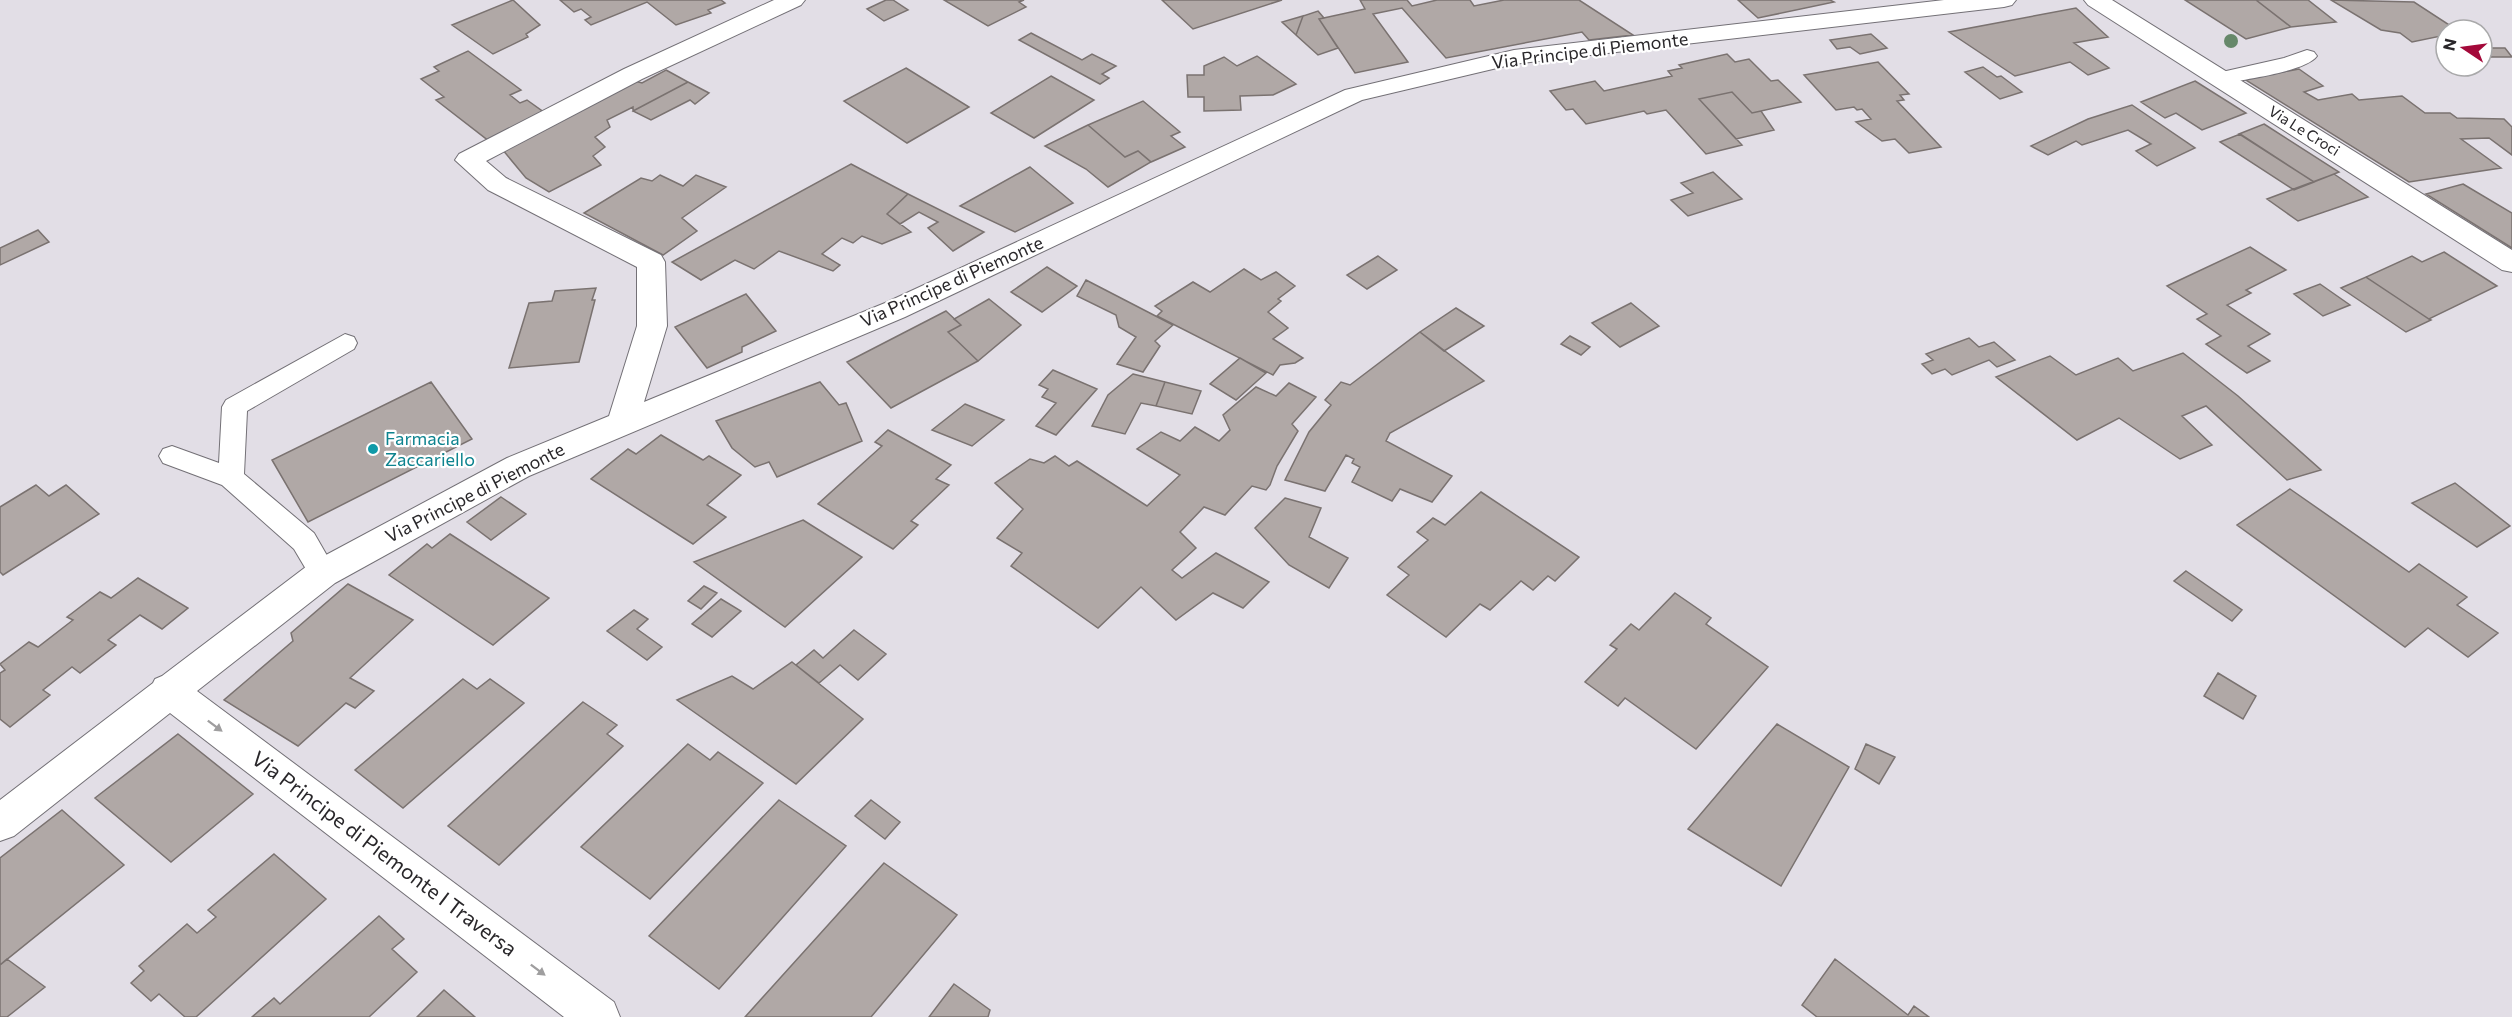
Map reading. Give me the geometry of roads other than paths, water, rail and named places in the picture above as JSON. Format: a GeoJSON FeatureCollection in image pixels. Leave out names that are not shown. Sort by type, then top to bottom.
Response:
{"type":"FeatureCollection","features":[{"type":"Feature","properties":{"kind":"street"},"geometry":{"type":"LineString","coordinates":[[623,421],[651,326],[651,262],[497,184],[468,160],[633,74],[793,0]]}},
{"type":"Feature","properties":{"kind":"street","name":"Via Principe di Piemonte"},"geometry":{"type":"LineString","coordinates":[[0,823],[168,690],[323,573],[518,467],[623,421],[895,309],[1354,96],[1514,57],[2004,0]]}},
{"type":"Feature","properties":{"kind":"street","name":"Via Le Croci"},"geometry":{"type":"LineString","coordinates":[[2096,0],[2512,263]]}},
{"type":"Feature","properties":{"kind":"street","name":"Via Principe di Piemonte I Traversa"},"geometry":{"type":"LineString","coordinates":[[168,690],[600,1017]]}},
{"type":"Feature","properties":{"kind":"lane"},"geometry":{"type":"LineString","coordinates":[[2220,78],[2290,63],[2307,56]]}},
{"type":"Feature","properties":{"kind":"lane"},"geometry":{"type":"LineString","coordinates":[[231,478],[235,407],[345,343]]}},
{"type":"Feature","properties":{"kind":"lane"},"geometry":{"type":"LineString","coordinates":[[172,456],[231,478],[304,541],[323,573]]}},
{"type":"Feature","properties":{"kind":"place","name":"Farmacia Zaccariello"},"geometry":{"type":"Point","coordinates":[373,449]}}]}
